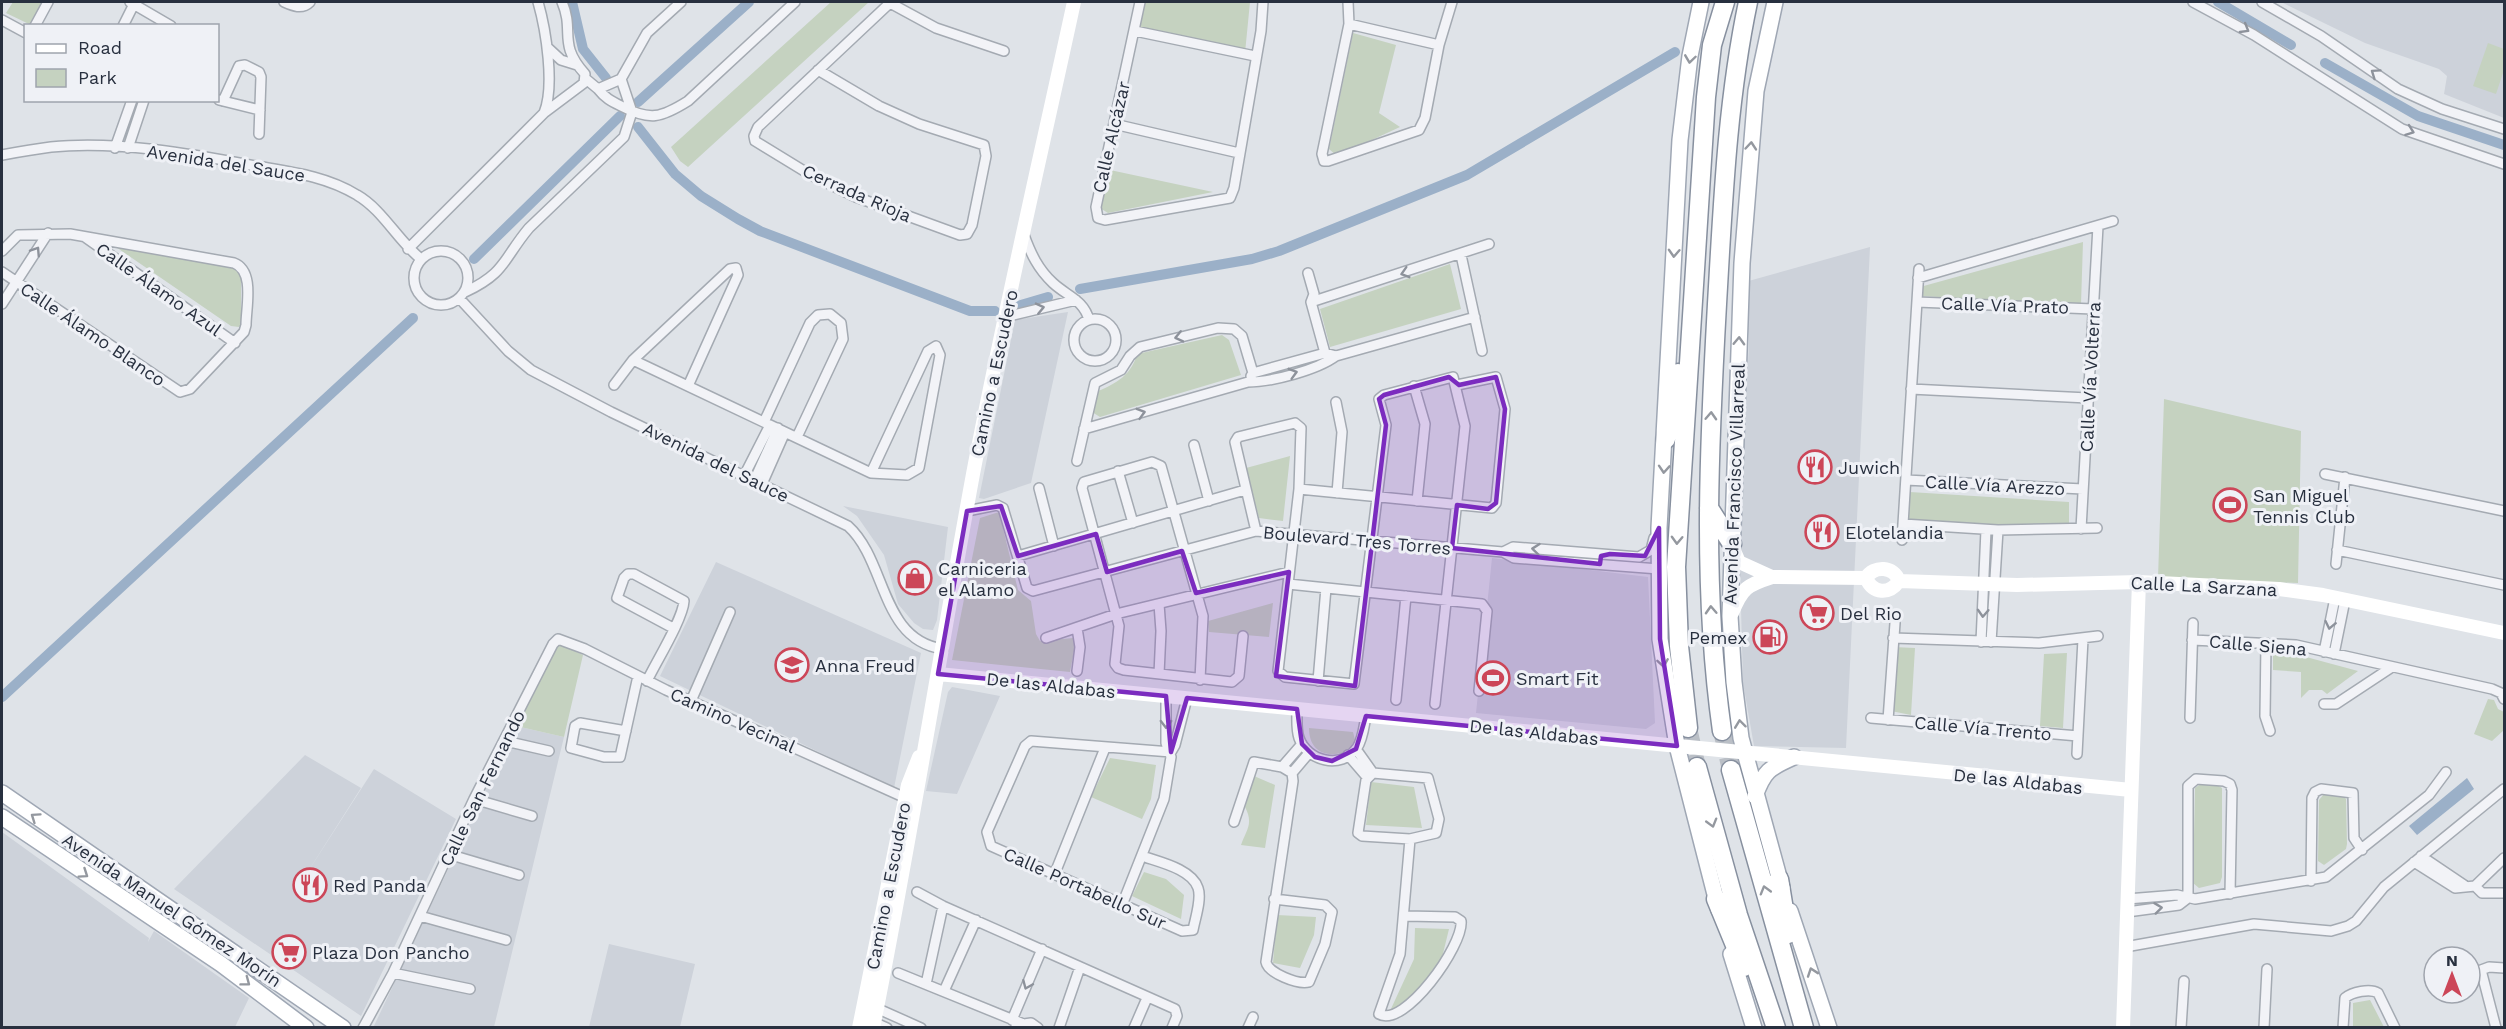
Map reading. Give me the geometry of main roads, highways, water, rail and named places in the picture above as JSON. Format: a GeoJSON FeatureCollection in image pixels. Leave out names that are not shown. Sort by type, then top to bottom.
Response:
{"type":"FeatureCollection","features":[{"type":"Feature","properties":{"kind":"highway"},"geometry":{"type":"LineString","coordinates":[[1688,728],[1679,646],[1676,567],[1699,170],[1715,2]]}},
{"type":"Feature","properties":{"kind":"highway"},"geometry":{"type":"LineString","coordinates":[[1712,45],[1725,2]]}},
{"type":"Feature","properties":{"kind":"highway","name":"Avenida Francisco Villarreal"},"geometry":{"type":"LineString","coordinates":[[1722,731],[1713,660],[1709,447],[1725,169],[1731,101],[1748,2]]}},
{"type":"Feature","properties":{"kind":"highway"},"geometry":{"type":"LineString","coordinates":[[1666,439],[1692,289]]}},
{"type":"Feature","properties":{"kind":"highway"},"geometry":{"type":"LineString","coordinates":[[1709,508],[1732,544]]}},
{"type":"Feature","properties":{"kind":"highway"},"geometry":{"type":"LineString","coordinates":[[1697,767],[1738,915],[1774,1028]]}},
{"type":"Feature","properties":{"kind":"highway"},"geometry":{"type":"LineString","coordinates":[[1731,770],[1805,1028]]}},
{"type":"Feature","properties":{"kind":"highway"},"geometry":{"type":"LineString","coordinates":[[1779,879],[1805,1028]]}},
{"type":"Feature","properties":{"kind":"highway"},"geometry":{"type":"LineString","coordinates":[[1716,899],[1774,1028]]}},
{"type":"Feature","properties":{"kind":"main road"},"geometry":{"type":"LineString","coordinates":[[1701,2],[1690,56],[1680,140],[1664,416],[1666,439],[1659,528],[1660,639],[1677,746],[1716,899],[1754,1028]]}},
{"type":"Feature","properties":{"kind":"main road","name":"Avenida Francisco Villarreal"},"geometry":{"type":"LineString","coordinates":[[1775,2],[1756,91],[1742,263],[1730,616],[1734,682],[1744,752],[1779,879],[1829,1028]]}},
{"type":"Feature","properties":{"kind":"main road"},"geometry":{"type":"LineString","coordinates":[[1755,796],[1762,777],[1770,768],[1794,757]]}},
{"type":"Feature","properties":{"kind":"main road","name":"Avenida Manuel Gómez Morín"},"geometry":{"type":"LineString","coordinates":[[2,793],[344,1028]]}},
{"type":"Feature","properties":{"kind":"main road","name":"Avenida Manuel Gómez Morín"},"geometry":{"type":"LineString","coordinates":[[2,817],[221,964],[306,1028]]}},
{"type":"Feature","properties":{"kind":"water"},"geometry":{"type":"Polygon","coordinates":[[[2467,778],[2474,789],[2417,835],[2409,826],[2467,778]]]}},
{"type":"Feature","properties":{"kind":"waterway"},"geometry":{"type":"LineString","coordinates":[[572,2],[583,49],[606,78]]}},
{"type":"Feature","properties":{"kind":"waterway"},"geometry":{"type":"LineString","coordinates":[[638,102],[749,2]]}},
{"type":"Feature","properties":{"kind":"waterway"},"geometry":{"type":"LineString","coordinates":[[2218,2],[2291,45]]}},
{"type":"Feature","properties":{"kind":"waterway"},"geometry":{"type":"LineString","coordinates":[[1080,289],[1252,259],[1279,251],[1467,175],[1675,52]]}},
{"type":"Feature","properties":{"kind":"waterway"},"geometry":{"type":"LineString","coordinates":[[2325,63],[2418,116],[2504,145]]}},
{"type":"Feature","properties":{"kind":"waterway"},"geometry":{"type":"LineString","coordinates":[[474,259],[620,116]]}},
{"type":"Feature","properties":{"kind":"waterway"},"geometry":{"type":"LineString","coordinates":[[638,127],[675,174],[701,196],[760,231],[970,311],[995,311]]}},
{"type":"Feature","properties":{"kind":"waterway"},"geometry":{"type":"LineString","coordinates":[[1014,307],[1048,297]]}},
{"type":"Feature","properties":{"kind":"waterway"},"geometry":{"type":"LineString","coordinates":[[2,697],[413,318]]}},
{"type":"Feature","properties":{"kind":"tunnel"},"geometry":{"type":"LineString","coordinates":[[1688,728],[1697,767]]}},
{"type":"Feature","properties":{"kind":"tunnel"},"geometry":{"type":"LineString","coordinates":[[1722,731],[1731,770]]}},
{"type":"Feature","properties":{"kind":"place","name":"Juwich"},"geometry":{"type":"Point","coordinates":[1815,467]}},
{"type":"Feature","properties":{"kind":"place","name":"San Miguel Tennis Club"},"geometry":{"type":"Point","coordinates":[2230,505]}},
{"type":"Feature","properties":{"kind":"place","name":"Elotelandia"},"geometry":{"type":"Point","coordinates":[1822,532]}},
{"type":"Feature","properties":{"kind":"place","name":"Carniceria el Alamo"},"geometry":{"type":"Point","coordinates":[915,578]}},
{"type":"Feature","properties":{"kind":"place","name":"Del Rio"},"geometry":{"type":"Point","coordinates":[1817,613]}},
{"type":"Feature","properties":{"kind":"place","name":"Pemex"},"geometry":{"type":"Point","coordinates":[1770,637]}},
{"type":"Feature","properties":{"kind":"place","name":"Anna Freud"},"geometry":{"type":"Point","coordinates":[792,665]}},
{"type":"Feature","properties":{"kind":"place","name":"Smart Fit"},"geometry":{"type":"Point","coordinates":[1493,678]}},
{"type":"Feature","properties":{"kind":"place","name":"Red Panda"},"geometry":{"type":"Point","coordinates":[310,885]}},
{"type":"Feature","properties":{"kind":"place","name":"Plaza Don Pancho"},"geometry":{"type":"Point","coordinates":[289,952]}}]}
